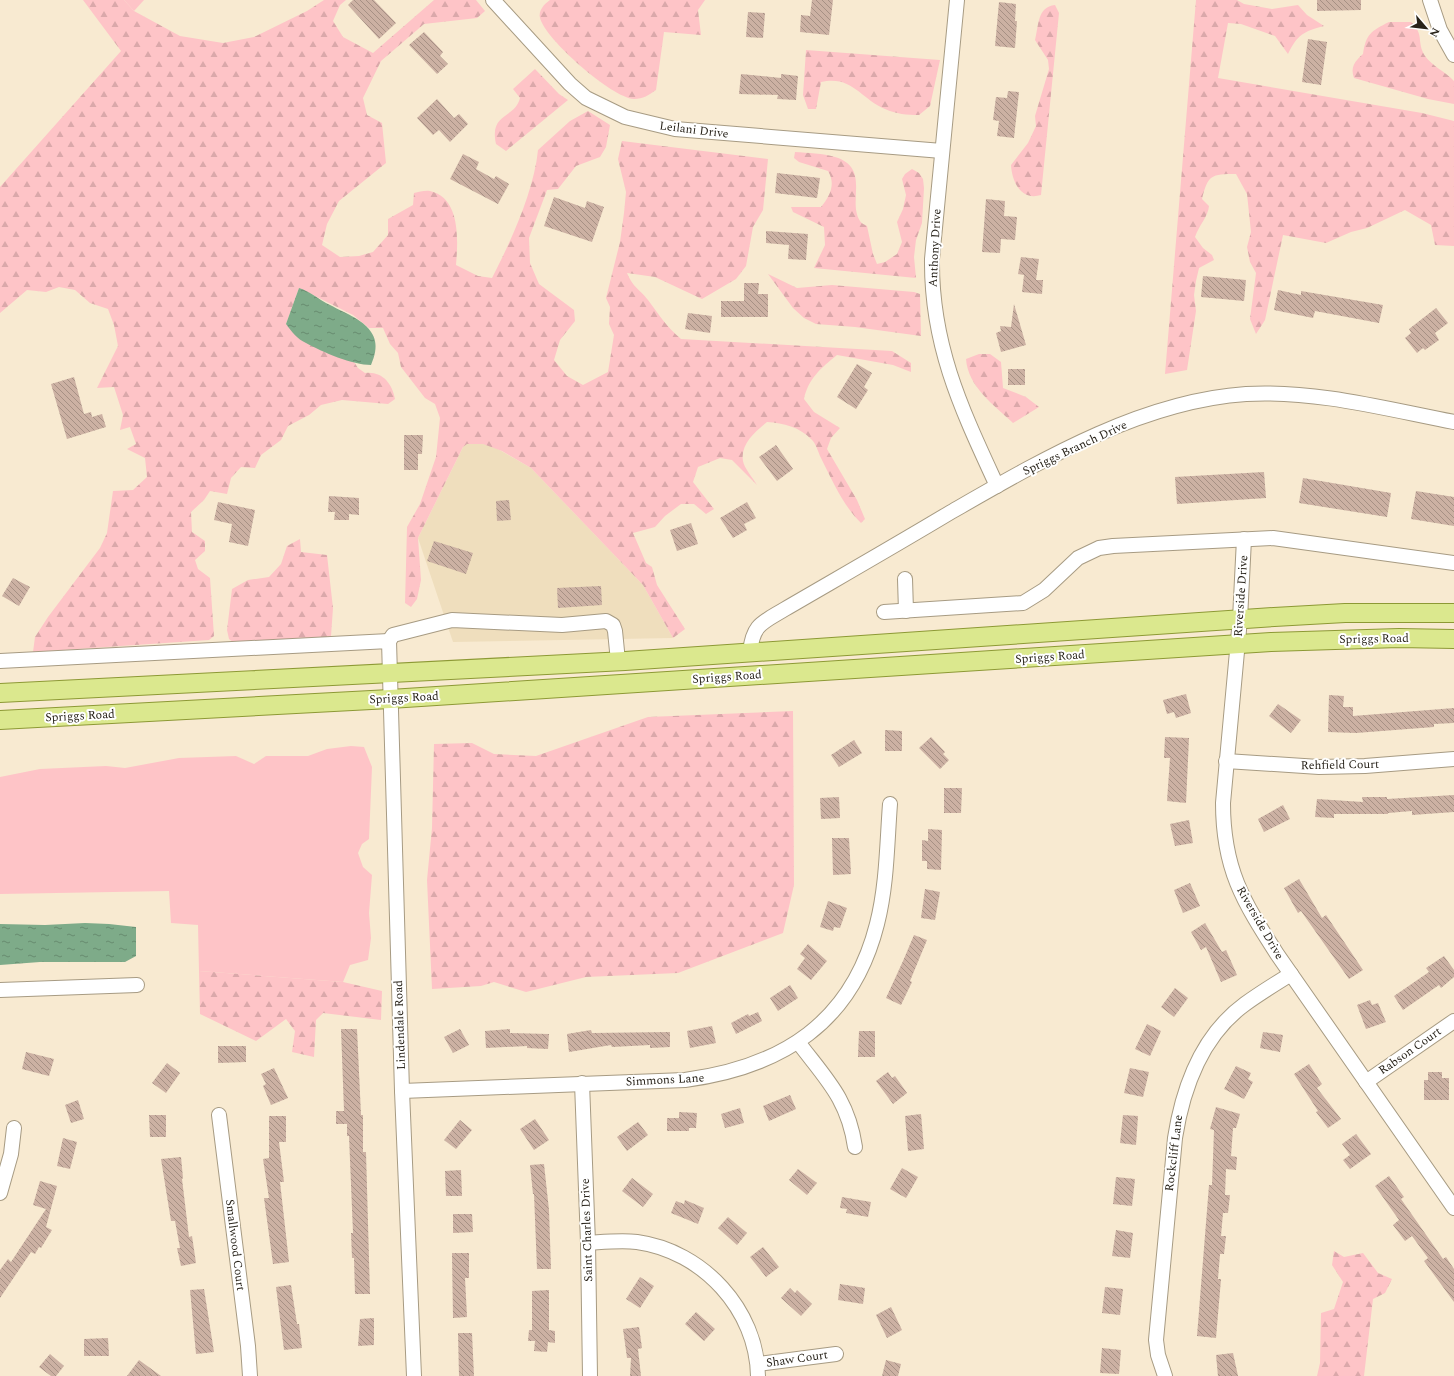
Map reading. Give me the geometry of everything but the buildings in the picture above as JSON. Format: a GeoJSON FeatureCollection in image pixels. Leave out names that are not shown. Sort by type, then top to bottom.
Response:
{"type":"FeatureCollection","features":[{"type":"Feature","properties":{"kind":"main road","name":"Spriggs Road"},"geometry":{"type":"LineString","coordinates":[[0,693],[618,661],[1345,613],[1454,613]]}},
{"type":"Feature","properties":{"kind":"main road","name":"Spriggs Road"},"geometry":{"type":"LineString","coordinates":[[0,720],[390,699],[1272,642],[1399,638],[1454,639]]}},
{"type":"Feature","properties":{"kind":"street","name":"Leilani Drive"},"geometry":{"type":"LineString","coordinates":[[493,0],[570,84],[586,98],[625,117],[675,129],[942,151]]}},
{"type":"Feature","properties":{"kind":"street","name":"Anthony Drive"},"geometry":{"type":"LineString","coordinates":[[957,0],[932,259],[932,284],[935,317],[940,343],[951,380],[971,430],[997,486]]}},
{"type":"Feature","properties":{"kind":"street"},"geometry":{"type":"LineString","coordinates":[[1430,0],[1440,30],[1454,55]]}},
{"type":"Feature","properties":{"kind":"street","name":"Spriggs Branch Drive"},"geometry":{"type":"LineString","coordinates":[[750,652],[752,634],[756,628],[815,592],[997,486],[1066,449],[1101,433],[1146,416],[1212,398],[1245,394],[1278,393],[1314,396],[1454,422]]}},
{"type":"Feature","properties":{"kind":"street","name":"Riverside Drive"},"geometry":{"type":"LineString","coordinates":[[884,612],[1023,603],[1044,590],[1078,558],[1105,547],[1280,538],[1454,563]]}},
{"type":"Feature","properties":{"kind":"street","name":"Riverside Drive"},"geometry":{"type":"LineString","coordinates":[[1244,539],[1240,619],[1226,761],[1223,823],[1227,852],[1234,876],[1256,921],[1291,974],[1454,1208]]}},
{"type":"Feature","properties":{"kind":"street"},"geometry":{"type":"LineString","coordinates":[[905,579],[906,611]]}},
{"type":"Feature","properties":{"kind":"street"},"geometry":{"type":"LineString","coordinates":[[0,661],[389,641],[393,635],[452,620],[562,625],[606,621],[613,625],[615,630],[618,661]]}},
{"type":"Feature","properties":{"kind":"street","name":"Lindendale Road"},"geometry":{"type":"LineString","coordinates":[[389,641],[402,1091],[414,1376]]}},
{"type":"Feature","properties":{"kind":"street","name":"Rehfield Court"},"geometry":{"type":"LineString","coordinates":[[1226,761],[1289,766],[1365,766],[1454,759]]}},
{"type":"Feature","properties":{"kind":"street","name":"Simmons Lane"},"geometry":{"type":"LineString","coordinates":[[402,1091],[685,1080],[713,1077],[745,1068],[771,1057],[798,1042],[828,1017],[848,994],[870,951],[881,905],[890,804]]}},
{"type":"Feature","properties":{"kind":"street","name":"Rockcliff Lane"},"geometry":{"type":"LineString","coordinates":[[1165,1376],[1158,1355],[1156,1340],[1179,1110],[1188,1082],[1199,1058],[1211,1038],[1226,1020],[1244,1005],[1291,974]]}},
{"type":"Feature","properties":{"kind":"street"},"geometry":{"type":"LineString","coordinates":[[0,990],[136,985]]}},
{"type":"Feature","properties":{"kind":"street","name":"Rabson Court"},"geometry":{"type":"LineString","coordinates":[[1366,1082],[1454,1021]]}},
{"type":"Feature","properties":{"kind":"street"},"geometry":{"type":"LineString","coordinates":[[798,1042],[840,1097],[850,1123],[855,1147]]}},
{"type":"Feature","properties":{"kind":"street","name":"Saint Charles Drive"},"geometry":{"type":"LineString","coordinates":[[582,1083],[588,1243],[590,1376]]}},
{"type":"Feature","properties":{"kind":"street","name":"Smallwood Court"},"geometry":{"type":"LineString","coordinates":[[218,1115],[248,1346],[250,1376]]}},
{"type":"Feature","properties":{"kind":"street"},"geometry":{"type":"LineString","coordinates":[[0,1193],[11,1154],[14,1128]]}},
{"type":"Feature","properties":{"kind":"street"},"geometry":{"type":"LineString","coordinates":[[588,1243],[615,1241],[644,1243],[679,1256],[700,1268],[728,1293],[742,1314],[750,1333],[758,1370]]}},
{"type":"Feature","properties":{"kind":"street","name":"Shaw Court"},"geometry":{"type":"LineString","coordinates":[[758,1370],[836,1354]]}},
{"type":"Feature","properties":{"kind":"shaded area"},"geometry":{"type":"Polygon","coordinates":[[[470,433],[531,468],[643,585],[673,638],[453,642],[418,538],[470,433]]]}},
{"type":"Feature","properties":{"kind":"green space"},"geometry":{"type":"Polygon","coordinates":[[[83,0],[124,0],[134,11],[180,36],[223,43],[254,37],[307,11],[324,0],[346,0],[340,5],[333,21],[343,37],[373,53],[434,0],[476,0],[485,11],[477,18],[424,24],[381,61],[363,98],[367,115],[382,123],[386,163],[339,201],[327,224],[322,245],[340,257],[359,256],[373,252],[388,235],[388,219],[413,205],[414,193],[430,191],[440,195],[447,202],[452,211],[457,233],[456,265],[478,276],[492,278],[521,216],[532,182],[538,150],[570,121],[588,111],[610,125],[606,147],[600,157],[576,166],[558,189],[547,190],[529,238],[530,263],[539,284],[574,310],[575,321],[560,340],[554,360],[567,376],[583,385],[608,372],[614,335],[609,324],[610,307],[606,298],[620,242],[624,213],[626,192],[618,159],[622,141],[768,159],[763,210],[753,227],[746,266],[736,279],[702,299],[655,277],[627,273],[634,285],[645,296],[667,325],[681,339],[892,351],[911,363],[911,372],[893,365],[837,355],[816,374],[806,392],[804,399],[814,412],[840,428],[831,438],[827,449],[857,500],[865,519],[861,523],[849,509],[834,484],[813,441],[801,431],[791,426],[767,422],[750,438],[746,444],[743,455],[745,467],[757,485],[732,460],[720,458],[698,467],[693,482],[714,509],[706,514],[694,504],[681,504],[665,516],[655,527],[633,533],[646,563],[652,567],[657,585],[685,629],[673,638],[643,585],[531,468],[502,451],[483,444],[467,444],[463,447],[418,538],[421,580],[417,599],[411,607],[405,603],[407,527],[420,504],[436,457],[440,418],[435,404],[425,398],[401,367],[398,353],[390,344],[383,328],[369,328],[353,315],[299,288],[286,324],[339,357],[354,362],[358,368],[365,373],[381,376],[389,383],[395,399],[388,404],[342,400],[321,405],[309,415],[288,426],[281,440],[261,455],[255,468],[241,467],[231,478],[227,494],[210,491],[204,500],[191,512],[192,532],[205,541],[205,551],[195,560],[198,569],[210,578],[214,636],[209,640],[33,652],[35,637],[48,617],[100,548],[107,533],[113,491],[133,490],[147,477],[145,458],[127,449],[136,444],[130,427],[120,430],[123,415],[114,387],[97,388],[118,346],[114,325],[108,309],[90,303],[75,290],[59,287],[46,292],[27,290],[0,313],[0,187],[121,51],[83,0]]]}},
{"type":"Feature","properties":{"kind":"green space"},"geometry":{"type":"Polygon","coordinates":[[[124,0],[144,0],[134,11],[124,0]]]}},
{"type":"Feature","properties":{"kind":"green space"},"geometry":{"type":"Polygon","coordinates":[[[550,0],[705,0],[698,10],[701,35],[664,32],[656,90],[646,96],[634,99],[624,96],[611,89],[596,78],[566,53],[554,39],[540,18],[542,8],[550,0]]]}},
{"type":"Feature","properties":{"kind":"green space"},"geometry":{"type":"Polygon","coordinates":[[[1196,0],[1237,0],[1244,4],[1272,9],[1298,5],[1307,15],[1324,26],[1306,32],[1298,38],[1288,54],[1275,36],[1241,24],[1228,23],[1218,78],[1422,113],[1454,121],[1454,246],[1435,245],[1431,225],[1405,210],[1367,228],[1351,232],[1326,243],[1283,235],[1265,320],[1256,334],[1250,319],[1256,273],[1250,262],[1247,247],[1251,232],[1247,194],[1236,174],[1216,176],[1206,185],[1202,199],[1209,206],[1195,237],[1203,248],[1212,255],[1214,260],[1199,268],[1194,295],[1196,311],[1187,370],[1165,374],[1196,0]]]}},
{"type":"Feature","properties":{"kind":"green space"},"geometry":{"type":"Polygon","coordinates":[[[1055,5],[1059,13],[1041,195],[1034,196],[1023,193],[1019,189],[1013,178],[1011,165],[1028,143],[1036,126],[1035,116],[1049,69],[1048,60],[1035,40],[1038,23],[1042,13],[1049,6],[1055,5]]]}},
{"type":"Feature","properties":{"kind":"green space"},"geometry":{"type":"Polygon","coordinates":[[[1389,22],[1411,22],[1415,27],[1418,31],[1422,51],[1425,56],[1431,63],[1454,81],[1454,104],[1428,99],[1354,78],[1353,67],[1363,54],[1368,37],[1378,28],[1389,22]]]}},
{"type":"Feature","properties":{"kind":"green space"},"geometry":{"type":"Polygon","coordinates":[[[806,50],[940,60],[930,106],[919,115],[893,112],[877,105],[849,85],[832,81],[821,82],[816,109],[808,109],[803,95],[806,50]]]}},
{"type":"Feature","properties":{"kind":"green space"},"geometry":{"type":"Polygon","coordinates":[[[535,69],[559,94],[568,100],[506,151],[496,144],[496,126],[499,121],[517,105],[520,98],[513,89],[535,69]]]}},
{"type":"Feature","properties":{"kind":"green space"},"geometry":{"type":"Polygon","coordinates":[[[795,152],[835,157],[846,162],[852,169],[855,177],[857,213],[861,222],[867,226],[873,254],[877,264],[885,262],[897,254],[902,242],[897,222],[903,209],[906,195],[902,179],[905,174],[912,169],[919,173],[923,179],[924,188],[922,223],[916,240],[914,257],[916,278],[814,268],[825,245],[824,227],[793,212],[791,207],[821,207],[831,190],[832,181],[828,171],[799,162],[794,158],[795,152]]]}},
{"type":"Feature","properties":{"kind":"green space"},"geometry":{"type":"Polygon","coordinates":[[[768,274],[797,288],[832,285],[914,292],[920,294],[921,336],[855,327],[816,324],[804,318],[793,308],[768,274]]]}},
{"type":"Feature","properties":{"kind":"green space"},"geometry":{"type":"Polygon","coordinates":[[[979,354],[990,354],[1001,362],[1003,388],[1026,397],[1039,407],[1013,423],[983,395],[972,378],[966,359],[979,354]]]}},
{"type":"Feature","properties":{"kind":"green space"},"geometry":{"type":"Polygon","coordinates":[[[300,539],[301,552],[327,555],[333,608],[331,636],[325,639],[234,643],[229,639],[227,630],[232,589],[248,580],[269,577],[281,564],[287,546],[300,539]]]}},
{"type":"Feature","properties":{"kind":"green space"},"geometry":{"type":"Polygon","coordinates":[[[793,711],[794,885],[783,933],[678,973],[586,977],[526,992],[494,982],[481,986],[432,989],[427,880],[432,828],[434,744],[472,743],[494,754],[536,756],[648,717],[793,711]]]}},
{"type":"Feature","properties":{"kind":"green space"},"geometry":{"type":"Polygon","coordinates":[[[351,746],[364,747],[372,767],[369,839],[362,844],[358,853],[363,867],[372,875],[369,913],[371,938],[368,960],[350,965],[343,982],[199,971],[198,925],[171,923],[169,891],[0,894],[0,777],[40,769],[106,766],[125,768],[179,758],[236,756],[254,764],[266,756],[308,756],[327,749],[351,746]]]}},
{"type":"Feature","properties":{"kind":"green space"},"geometry":{"type":"Polygon","coordinates":[[[199,971],[343,982],[382,991],[381,1020],[323,1013],[316,1020],[314,1057],[292,1052],[295,1031],[286,1019],[256,1041],[200,1014],[199,971]]]}},
{"type":"Feature","properties":{"kind":"green space"},"geometry":{"type":"Polygon","coordinates":[[[1334,1251],[1344,1257],[1363,1253],[1378,1273],[1392,1279],[1385,1293],[1373,1299],[1364,1376],[1317,1376],[1320,1363],[1321,1313],[1334,1309],[1343,1282],[1332,1265],[1334,1251]]]}},
{"type":"Feature","properties":{"kind":"water"},"geometry":{"type":"Polygon","coordinates":[[[299,288],[347,313],[365,325],[372,332],[375,341],[375,352],[371,365],[356,363],[329,354],[313,347],[295,335],[286,324],[299,288]]]}},
{"type":"Feature","properties":{"kind":"water"},"geometry":{"type":"Polygon","coordinates":[[[85,923],[136,927],[136,956],[125,962],[40,962],[0,965],[0,924],[45,925],[85,923]]]}}]}
